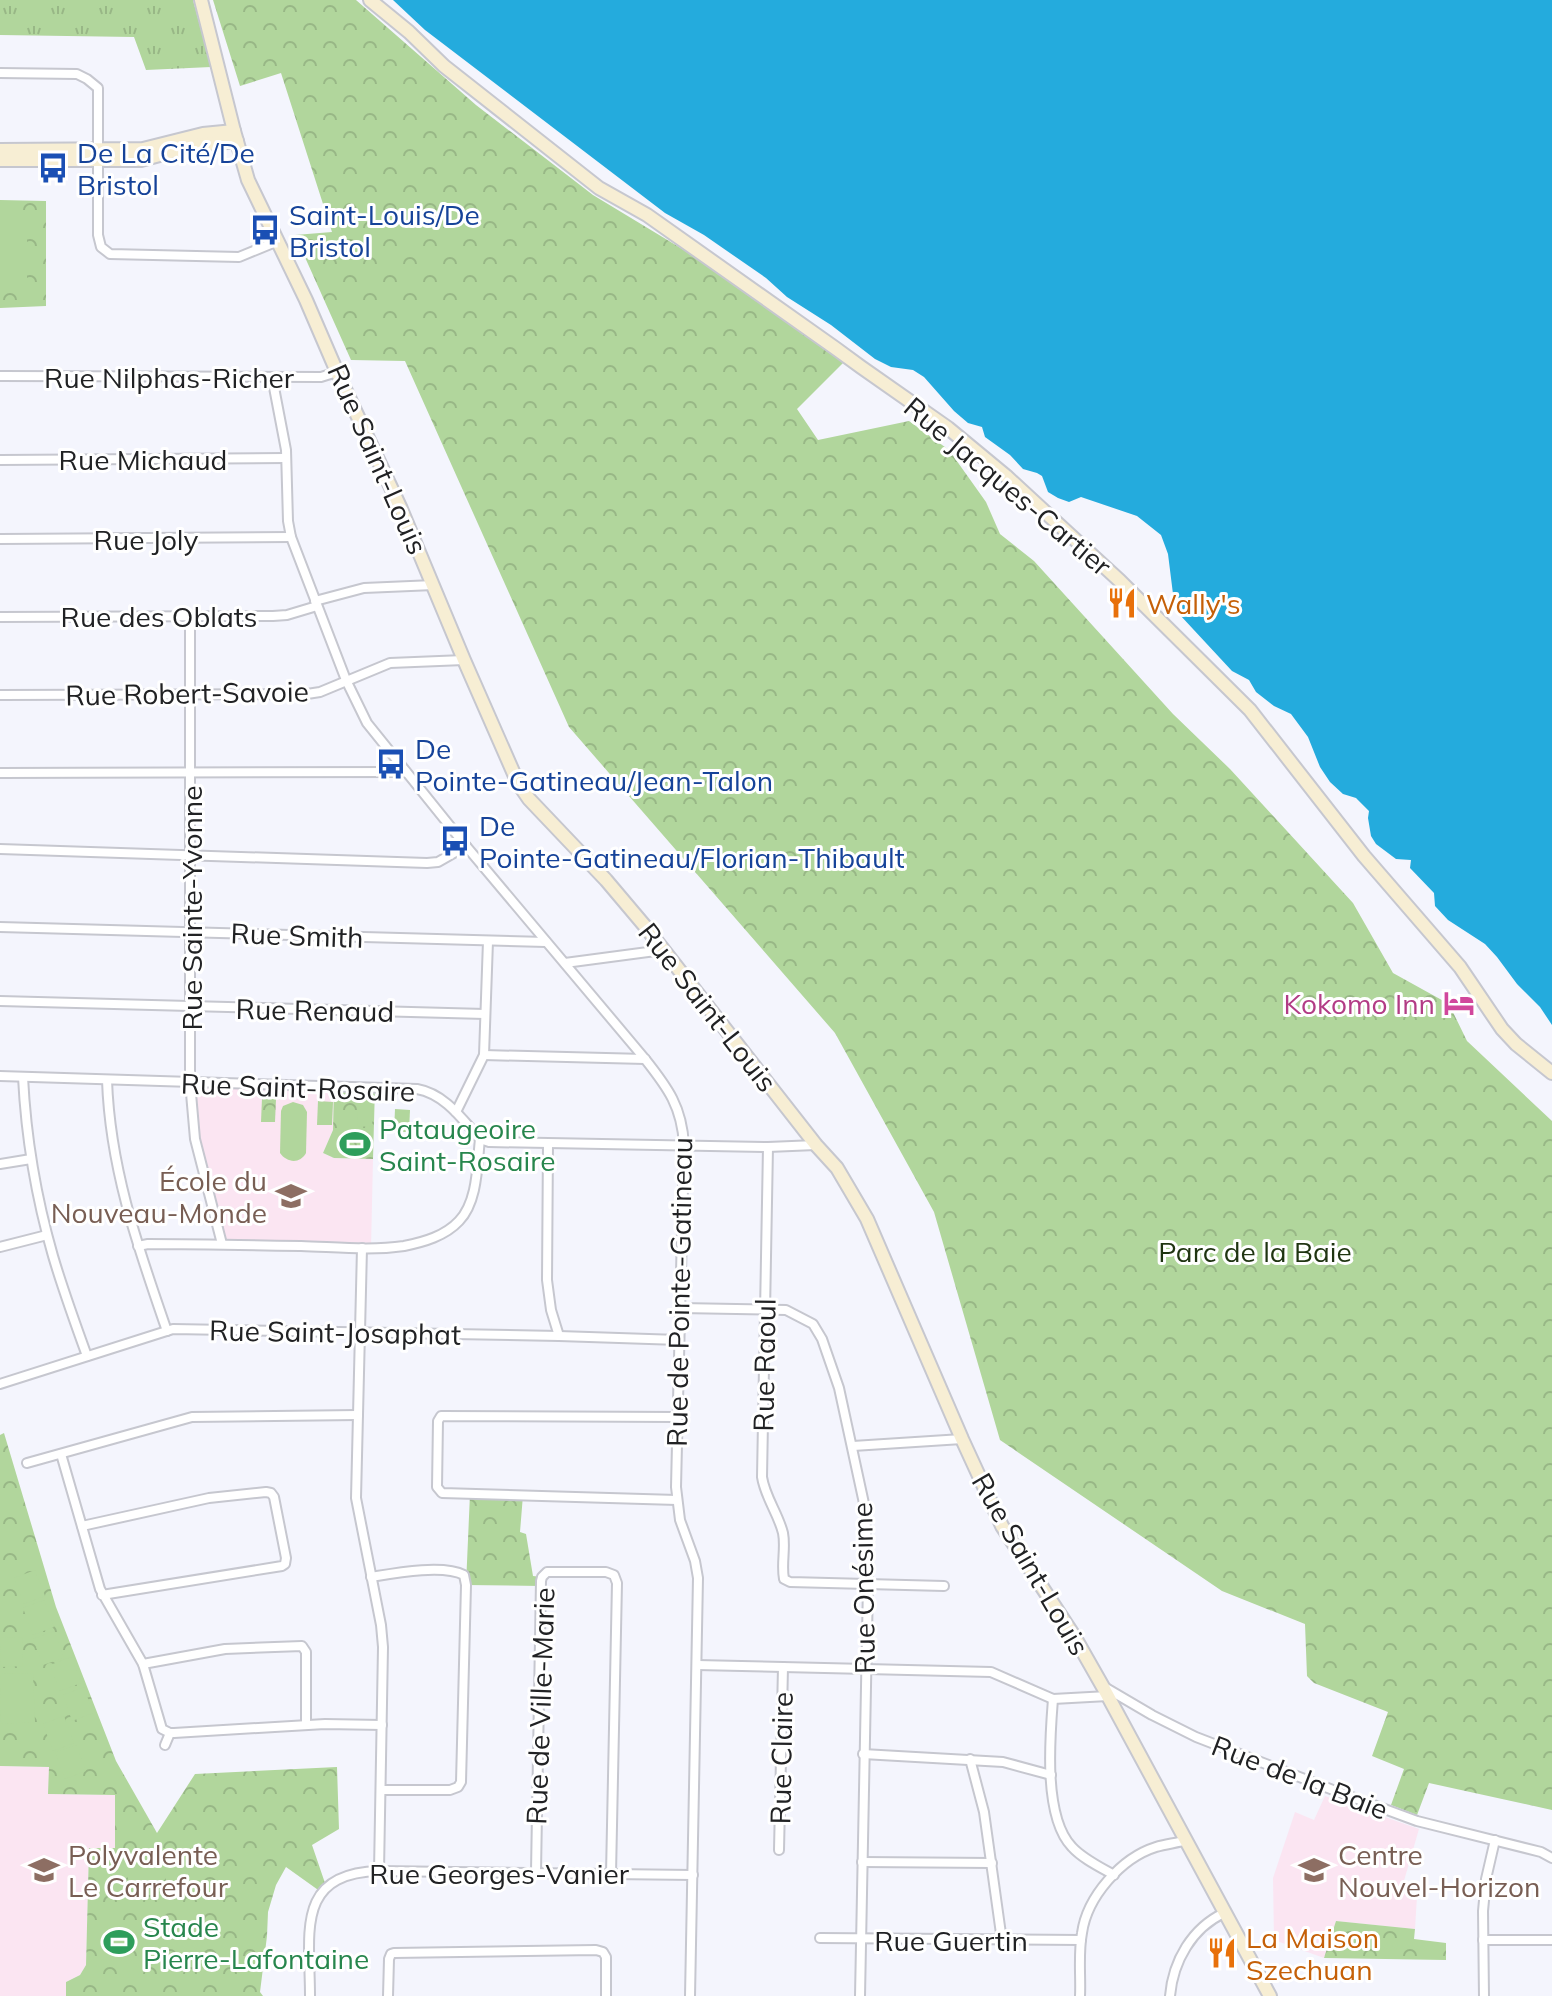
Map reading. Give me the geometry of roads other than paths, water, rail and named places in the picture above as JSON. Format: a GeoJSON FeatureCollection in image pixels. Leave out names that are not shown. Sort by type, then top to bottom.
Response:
{"type":"FeatureCollection","features":[{"type":"Feature","properties":{"kind":"street","name":"Rue Saint-Louis"},"geometry":{"type":"LineString","coordinates":[[201,0],[248,180],[313,314],[401,509],[522,791],[606,880],[837,1168],[867,1219],[1002,1526],[1106,1691],[1270,1996]]}},
{"type":"Feature","properties":{"kind":"street","name":"Rue Jacques-Cartier"},"geometry":{"type":"LineString","coordinates":[[370,0],[444,66],[599,188],[647,215],[913,403],[1019,488],[1120,581],[1250,710],[1364,856],[1460,967],[1502,1029],[1552,1073]]}},
{"type":"Feature","properties":{"kind":"street"},"geometry":{"type":"LineString","coordinates":[[0,73],[77,74],[98,88],[99,242],[110,254],[239,257],[278,241]]}},
{"type":"Feature","properties":{"kind":"street"},"geometry":{"type":"LineString","coordinates":[[0,150],[141,160],[235,136]]}},
{"type":"Feature","properties":{"kind":"street"},"geometry":{"type":"LineString","coordinates":[[0,160],[98,155]]}},
{"type":"Feature","properties":{"kind":"street","name":"Rue Nilphas-Richer"},"geometry":{"type":"LineString","coordinates":[[0,376],[321,377],[337,372]]}},
{"type":"Feature","properties":{"kind":"street","name":"Rue de Pointe-Gatineau"},"geometry":{"type":"LineString","coordinates":[[272,377],[286,458],[291,537],[362,717],[664,1082],[681,1118],[684,1145],[677,1500],[698,1578],[690,1996]]}},
{"type":"Feature","properties":{"kind":"street","name":"Rue Michaud"},"geometry":{"type":"LineString","coordinates":[[0,460],[286,458]]}},
{"type":"Feature","properties":{"kind":"street","name":"Rue Joly"},"geometry":{"type":"LineString","coordinates":[[0,539],[291,537]]}},
{"type":"Feature","properties":{"kind":"street","name":"Rue des Oblats"},"geometry":{"type":"LineString","coordinates":[[0,617],[280,616],[364,588],[434,585]]}},
{"type":"Feature","properties":{"kind":"street","name":"Rue Sainte-Yvonne"},"geometry":{"type":"LineString","coordinates":[[190,616],[190,1082],[195,1139],[222,1244]]}},
{"type":"Feature","properties":{"kind":"street","name":"Rue Robert-Savoie"},"geometry":{"type":"LineString","coordinates":[[0,695],[307,694],[320,692],[390,663],[464,660]]}},
{"type":"Feature","properties":{"kind":"street"},"geometry":{"type":"LineString","coordinates":[[0,773],[406,772]]}},
{"type":"Feature","properties":{"kind":"street"},"geometry":{"type":"LineString","coordinates":[[0,849],[427,863],[438,862],[466,846]]}},
{"type":"Feature","properties":{"kind":"street","name":"Rue Smith"},"geometry":{"type":"LineString","coordinates":[[0,927],[546,942]]}},
{"type":"Feature","properties":{"kind":"street"},"geometry":{"type":"LineString","coordinates":[[456,1112],[484,1055],[488,941]]}},
{"type":"Feature","properties":{"kind":"street"},"geometry":{"type":"LineString","coordinates":[[565,963],[663,950]]}},
{"type":"Feature","properties":{"kind":"street","name":"Rue Renaud"},"geometry":{"type":"LineString","coordinates":[[0,1001],[485,1014]]}},
{"type":"Feature","properties":{"kind":"street"},"geometry":{"type":"LineString","coordinates":[[484,1055],[645,1059]]}},
{"type":"Feature","properties":{"kind":"street","name":"Rue Saint-Rosaire"},"geometry":{"type":"LineString","coordinates":[[0,1076],[417,1089],[439,1097],[480,1139]]}},
{"type":"Feature","properties":{"kind":"street"},"geometry":{"type":"LineString","coordinates":[[23,1077],[31,1159],[47,1235],[87,1356]]}},
{"type":"Feature","properties":{"kind":"street"},"geometry":{"type":"LineString","coordinates":[[107,1080],[108,1118],[129,1217],[167,1331]]}},
{"type":"Feature","properties":{"kind":"street"},"geometry":{"type":"LineString","coordinates":[[138,1246],[222,1244],[362,1248],[417,1243],[440,1235],[459,1221],[466,1211],[472,1196],[480,1139],[548,1144],[816,1145]]}},
{"type":"Feature","properties":{"kind":"street"},"geometry":{"type":"LineString","coordinates":[[548,1144],[547,1280],[559,1336]]}},
{"type":"Feature","properties":{"kind":"street","name":"Rue Raoul"},"geometry":{"type":"LineString","coordinates":[[768,1147],[762,1477],[784,1535],[784,1579],[790,1582],[868,1584]]}},
{"type":"Feature","properties":{"kind":"street"},"geometry":{"type":"LineString","coordinates":[[0,1164],[31,1159]]}},
{"type":"Feature","properties":{"kind":"street"},"geometry":{"type":"LineString","coordinates":[[0,1247],[47,1235]]}},
{"type":"Feature","properties":{"kind":"street"},"geometry":{"type":"LineString","coordinates":[[362,1248],[356,1498],[383,1647],[379,1871]]}},
{"type":"Feature","properties":{"kind":"street","name":"Rue Onésime"},"geometry":{"type":"LineString","coordinates":[[680,1308],[786,1310],[813,1324],[822,1339],[839,1388],[865,1508],[868,1584],[860,1996]]}},
{"type":"Feature","properties":{"kind":"street","name":"Rue Saint-Josaphat"},"geometry":{"type":"LineString","coordinates":[[0,1384],[181,1329],[679,1340]]}},
{"type":"Feature","properties":{"kind":"street"},"geometry":{"type":"LineString","coordinates":[[27,1463],[192,1417],[358,1415]]}},
{"type":"Feature","properties":{"kind":"street"},"geometry":{"type":"LineString","coordinates":[[677,1417],[441,1416],[438,1421],[437,1487],[442,1493],[677,1500]]}},
{"type":"Feature","properties":{"kind":"street"},"geometry":{"type":"LineString","coordinates":[[853,1446],[962,1439]]}},
{"type":"Feature","properties":{"kind":"street"},"geometry":{"type":"LineString","coordinates":[[61,1454],[102,1595],[143,1664],[162,1729],[170,1733],[306,1725],[382,1725]]}},
{"type":"Feature","properties":{"kind":"street"},"geometry":{"type":"LineString","coordinates":[[82,1526],[209,1498],[266,1492],[274,1497],[286,1558],[282,1566],[102,1595]]}},
{"type":"Feature","properties":{"kind":"street"},"geometry":{"type":"LineString","coordinates":[[371,1577],[412,1570],[457,1571],[465,1578],[461,1782],[450,1790],[381,1790]]}},
{"type":"Feature","properties":{"kind":"street","name":"Rue de Ville-Marie"},"geometry":{"type":"LineString","coordinates":[[536,1872],[541,1581],[547,1572],[606,1572],[614,1575],[617,1583],[611,1874]]}},
{"type":"Feature","properties":{"kind":"street"},"geometry":{"type":"LineString","coordinates":[[868,1584],[944,1586]]}},
{"type":"Feature","properties":{"kind":"street"},"geometry":{"type":"LineString","coordinates":[[143,1664],[225,1649],[302,1646],[306,1652],[306,1725]]}},
{"type":"Feature","properties":{"kind":"street"},"geometry":{"type":"LineString","coordinates":[[697,1665],[991,1672],[1053,1699],[1106,1691]]}},
{"type":"Feature","properties":{"kind":"street","name":"Rue Claire"},"geometry":{"type":"LineString","coordinates":[[779,1850],[783,1667]]}},
{"type":"Feature","properties":{"kind":"street","name":"Rue de la Baie"},"geometry":{"type":"LineString","coordinates":[[1106,1691],[1185,1732],[1238,1754],[1417,1821],[1541,1852],[1552,1858]]}},
{"type":"Feature","properties":{"kind":"street"},"geometry":{"type":"LineString","coordinates":[[1053,1699],[1049,1756],[1055,1809],[1064,1838],[1073,1849],[1114,1875]]}},
{"type":"Feature","properties":{"kind":"street"},"geometry":{"type":"LineString","coordinates":[[165,1745],[170,1733]]}},
{"type":"Feature","properties":{"kind":"street"},"geometry":{"type":"LineString","coordinates":[[863,1754],[1003,1762],[1051,1775]]}},
{"type":"Feature","properties":{"kind":"street"},"geometry":{"type":"LineString","coordinates":[[970,1759],[984,1812],[1002,1941]]}},
{"type":"Feature","properties":{"kind":"street"},"geometry":{"type":"LineString","coordinates":[[1080,1996],[1082,1931],[1096,1898],[1114,1875],[1133,1860],[1154,1848],[1187,1840]]}},
{"type":"Feature","properties":{"kind":"street"},"geometry":{"type":"LineString","coordinates":[[1484,1996],[1483,1911],[1495,1840]]}},
{"type":"Feature","properties":{"kind":"street"},"geometry":{"type":"LineString","coordinates":[[862,1862],[992,1863]]}},
{"type":"Feature","properties":{"kind":"street","name":"Rue Georges-Vanier"},"geometry":{"type":"LineString","coordinates":[[310,1996],[311,1919],[317,1900],[324,1888],[356,1872],[693,1875]]}},
{"type":"Feature","properties":{"kind":"street"},"geometry":{"type":"LineString","coordinates":[[1170,1996],[1171,1981],[1182,1952],[1195,1933],[1224,1913]]}},
{"type":"Feature","properties":{"kind":"street","name":"Rue Guertin"},"geometry":{"type":"LineString","coordinates":[[820,1938],[1081,1940]]}},
{"type":"Feature","properties":{"kind":"street"},"geometry":{"type":"LineString","coordinates":[[1483,1940],[1552,1940]]}},
{"type":"Feature","properties":{"kind":"street"},"geometry":{"type":"LineString","coordinates":[[388,1996],[389,1959],[394,1953],[596,1950],[606,1957],[606,1996]]}},
{"type":"Feature","properties":{"kind":"water"},"geometry":{"type":"Polygon","coordinates":[[[393,0],[1552,0],[1552,1025],[1485,944],[1448,920],[1435,906],[1434,893],[1410,868],[1411,860],[1396,859],[1376,844],[1371,836],[1369,811],[1356,798],[1343,794],[1330,782],[1308,737],[1291,714],[1274,706],[1256,692],[1249,680],[1232,671],[1180,615],[1173,594],[1168,554],[1161,535],[1137,516],[1081,497],[1069,502],[1048,492],[1042,476],[1023,469],[985,437],[982,427],[968,423],[924,377],[913,370],[891,367],[875,359],[831,325],[787,297],[766,278],[704,235],[665,213],[425,30],[393,0]]]}},
{"type":"Feature","properties":{"kind":"place","name":"De La Cité/De Bristol"},"geometry":{"type":"Point","coordinates":[53,168]}},
{"type":"Feature","properties":{"kind":"place","name":"Saint-Louis/De Bristol"},"geometry":{"type":"Point","coordinates":[265,230]}},
{"type":"Feature","properties":{"kind":"place","name":"Wally's"},"geometry":{"type":"Point","coordinates":[1122,603]}},
{"type":"Feature","properties":{"kind":"place","name":"De Pointe-Gatineau/Jean-Talon"},"geometry":{"type":"Point","coordinates":[391,764]}},
{"type":"Feature","properties":{"kind":"place","name":"De Pointe-Gatineau/Florian-Thibault"},"geometry":{"type":"Point","coordinates":[455,841]}},
{"type":"Feature","properties":{"kind":"place","name":"Kokomo Inn"},"geometry":{"type":"Point","coordinates":[1459,1003]}},
{"type":"Feature","properties":{"kind":"place","name":"Pataugeoire Saint-Rosaire"},"geometry":{"type":"Point","coordinates":[355,1144]}},
{"type":"Feature","properties":{"kind":"place","name":"École du Nouveau-Monde"},"geometry":{"type":"Point","coordinates":[291,1196]}},
{"type":"Feature","properties":{"kind":"place","name":"Polyvalente Le Carrefour"},"geometry":{"type":"Point","coordinates":[44,1870]}},
{"type":"Feature","properties":{"kind":"place","name":"Centre Nouvel-Horizon"},"geometry":{"type":"Point","coordinates":[1314,1870]}},
{"type":"Feature","properties":{"kind":"place","name":"Stade Pierre-Lafontaine"},"geometry":{"type":"Point","coordinates":[119,1942]}},
{"type":"Feature","properties":{"kind":"place","name":"La Maison Szechuan"},"geometry":{"type":"Point","coordinates":[1222,1953]}},
{"type":"Feature","properties":{"kind":"park label","name":"Parc de la Baie"},"geometry":{"type":"Point","coordinates":[1255,1251]}}]}
